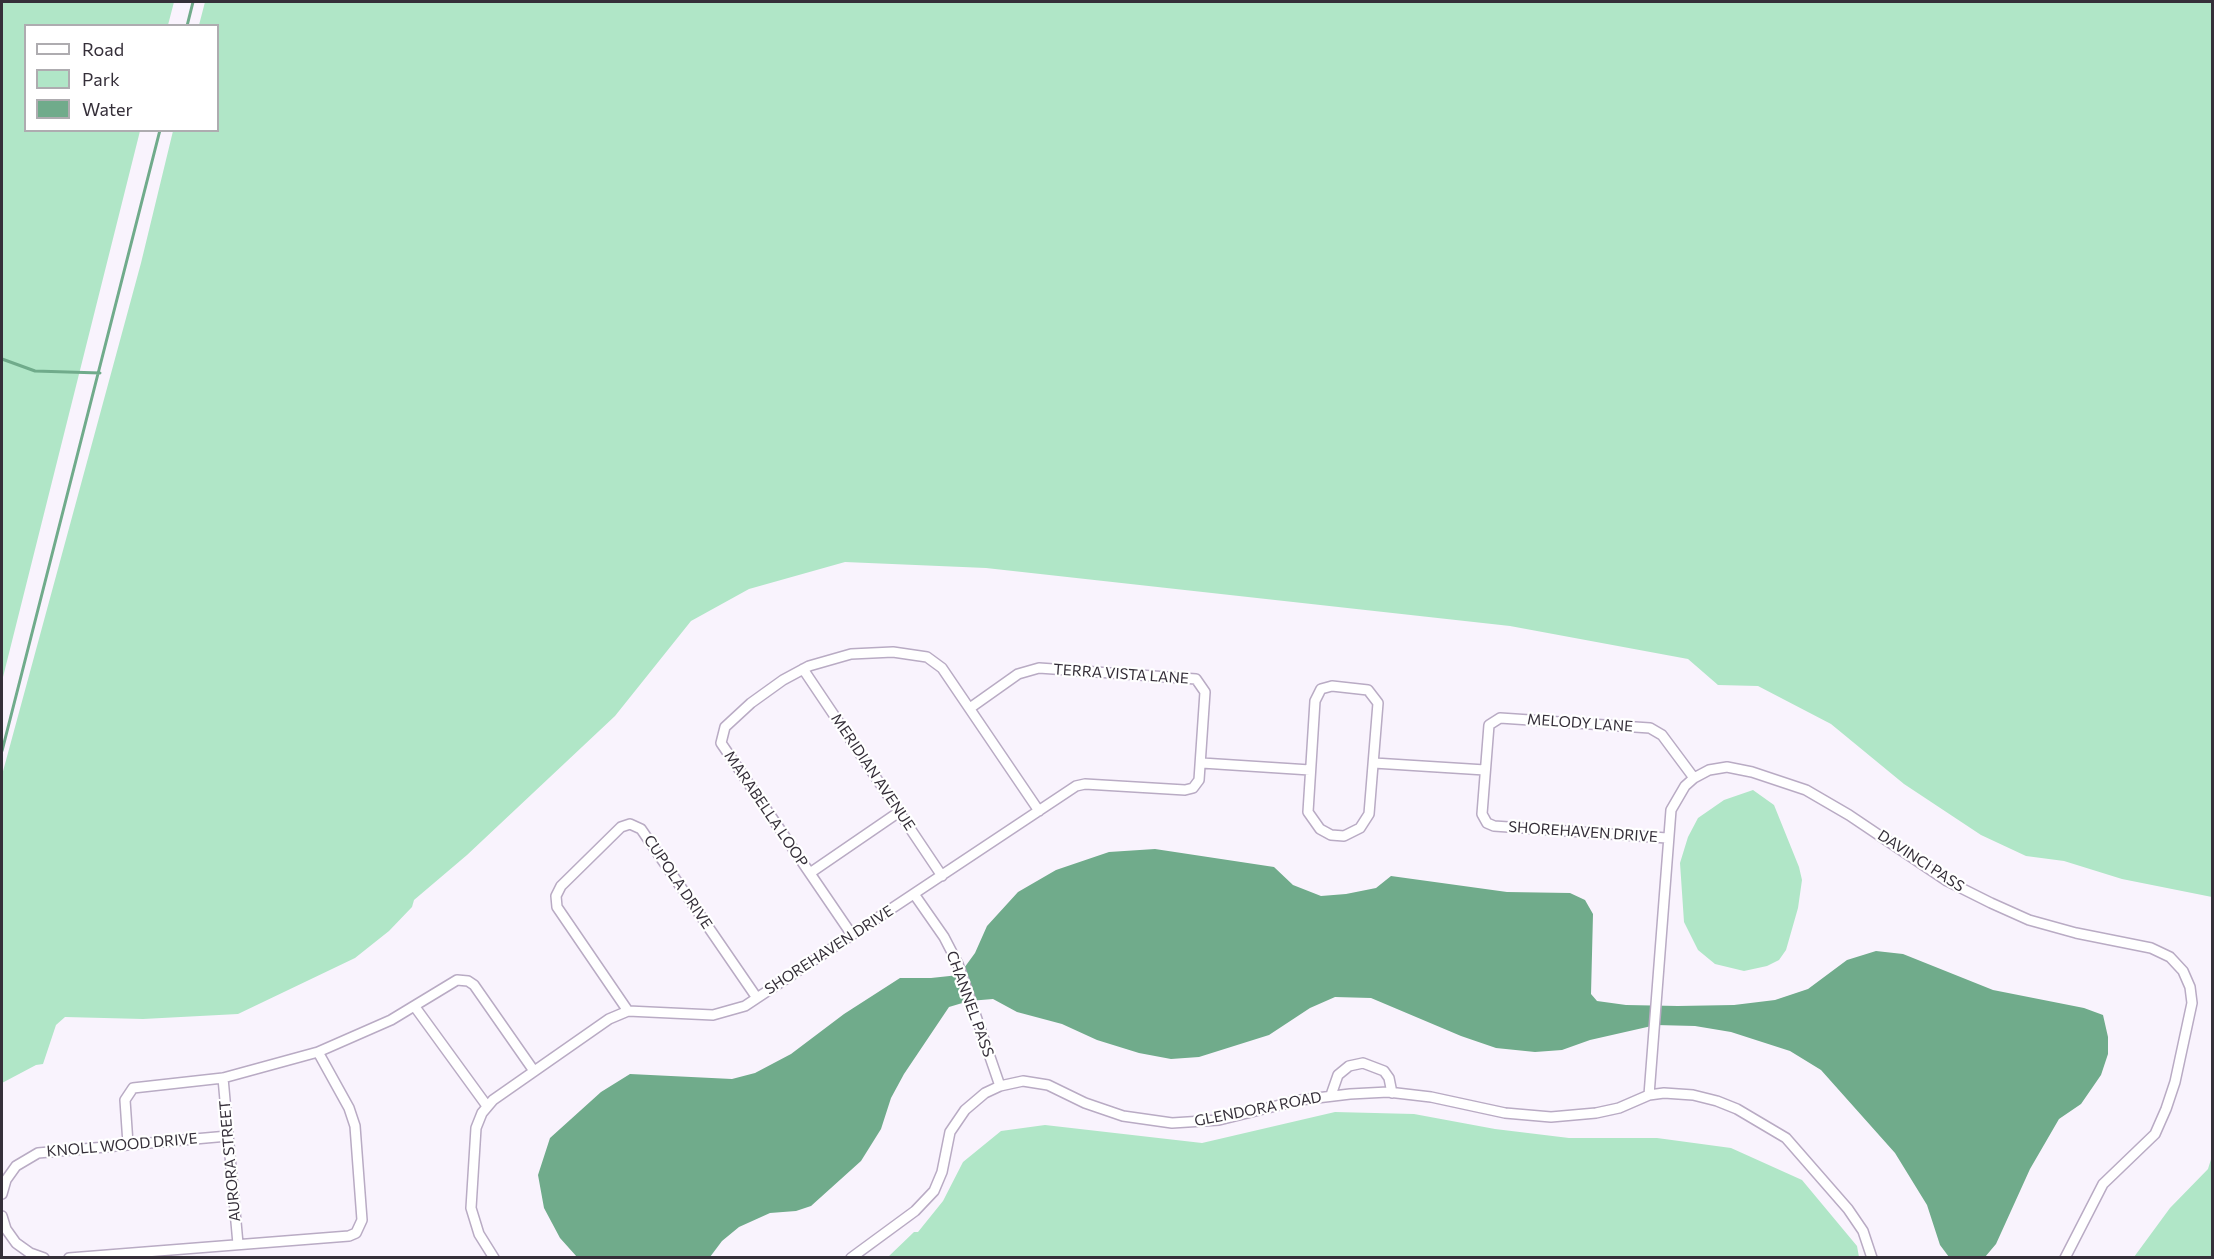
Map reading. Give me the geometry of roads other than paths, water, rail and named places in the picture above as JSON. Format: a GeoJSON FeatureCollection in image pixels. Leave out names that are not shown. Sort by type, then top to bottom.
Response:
{"type":"FeatureCollection","features":[{"type":"Feature","properties":{"kind":"street","name":"MARABELLA LOOP"},"geometry":{"type":"LineString","coordinates":[[852,935],[724,748],[721,738],[724,727],[751,703],[803,669],[851,654],[883,652],[918,655],[935,662],[942,668],[1039,811]]}},
{"type":"Feature","properties":{"kind":"street","name":"TERRA VISTA LANE"},"geometry":{"type":"LineString","coordinates":[[970,708],[1018,674],[1039,668],[1191,677],[1200,681],[1205,692],[1202,763]]}},
{"type":"Feature","properties":{"kind":"street","name":"MERIDIAN AVENUE"},"geometry":{"type":"LineString","coordinates":[[803,669],[942,876]]}},
{"type":"Feature","properties":{"kind":"street"},"geometry":{"type":"LineString","coordinates":[[1329,686],[1364,688],[1374,695],[1378,707],[1374,763],[1368,818],[1360,828],[1344,836],[1324,832],[1310,817],[1310,770],[1315,701],[1319,692],[1329,686]]}},
{"type":"Feature","properties":{"kind":"street","name":"MELODY LANE"},"geometry":{"type":"LineString","coordinates":[[1485,770],[1489,725],[1500,718],[1650,728],[1662,735],[1694,778]]}},
{"type":"Feature","properties":{"kind":"street"},"geometry":{"type":"LineString","coordinates":[[1202,763],[1310,770]]}},
{"type":"Feature","properties":{"kind":"street","name":"SHOREHAVEN DRIVE"},"geometry":{"type":"LineString","coordinates":[[487,1106],[609,1019],[628,1011],[714,1015],[735,1010],[757,998],[1076,786],[1084,784],[1190,789],[1200,780],[1202,763]]}},
{"type":"Feature","properties":{"kind":"street"},"geometry":{"type":"LineString","coordinates":[[1374,763],[1485,770]]}},
{"type":"Feature","properties":{"kind":"street","name":"DAVINCI PASS"},"geometry":{"type":"LineString","coordinates":[[1694,778],[1709,770],[1726,767],[1752,772],[1806,790],[1850,815],[1947,881],[1991,903],[2029,920],[2151,948],[2178,963],[2187,978],[2192,1003],[2175,1082],[2166,1109],[2155,1134],[2103,1184],[2065,1257]]}},
{"type":"Feature","properties":{"kind":"street","name":"SHOREHAVEN DRIVE"},"geometry":{"type":"LineString","coordinates":[[1485,770],[1482,814],[1490,825],[1667,838]]}},
{"type":"Feature","properties":{"kind":"street"},"geometry":{"type":"LineString","coordinates":[[1694,778],[1685,786],[1671,810],[1667,838],[1649,1095],[1683,1095],[1717,1101],[1766,1124],[1786,1138],[1848,1209],[1863,1231],[1872,1257]]}},
{"type":"Feature","properties":{"kind":"street"},"geometry":{"type":"LineString","coordinates":[[810,873],[899,812]]}},
{"type":"Feature","properties":{"kind":"street","name":"CUPOLA DRIVE"},"geometry":{"type":"LineString","coordinates":[[628,1011],[557,907],[555,896],[561,886],[613,834],[621,827],[630,824],[641,829],[757,998]]}},
{"type":"Feature","properties":{"kind":"street","name":"CHANNEL PASS"},"geometry":{"type":"LineString","coordinates":[[914,894],[944,937],[958,964],[1000,1086]]}},
{"type":"Feature","properties":{"kind":"street"},"geometry":{"type":"LineString","coordinates":[[128,1144],[125,1100],[133,1088],[223,1078],[318,1052],[360,1035],[415,1007],[457,980],[468,981],[474,985],[534,1071]]}},
{"type":"Feature","properties":{"kind":"street"},"geometry":{"type":"LineString","coordinates":[[415,1007],[487,1106],[476,1128],[471,1208],[479,1234],[494,1257]]}},
{"type":"Feature","properties":{"kind":"street"},"geometry":{"type":"LineString","coordinates":[[69,1257],[176,1253],[238,1244],[349,1236],[356,1233],[361,1225],[355,1126],[349,1108],[318,1052]]}},
{"type":"Feature","properties":{"kind":"street"},"geometry":{"type":"LineString","coordinates":[[1331,1095],[1338,1075],[1349,1066],[1363,1063],[1384,1071],[1389,1078],[1392,1093]]}},
{"type":"Feature","properties":{"kind":"street","name":"AURORA STREET"},"geometry":{"type":"LineString","coordinates":[[223,1078],[238,1244]]}},
{"type":"Feature","properties":{"kind":"street","name":"GLENDORA ROAD"},"geometry":{"type":"LineString","coordinates":[[850,1257],[925,1202],[937,1185],[946,1145],[957,1120],[974,1101],[1000,1086],[1037,1082],[1123,1116],[1172,1123],[1219,1120],[1300,1100],[1331,1095],[1392,1093],[1442,1099],[1528,1116],[1551,1118],[1619,1108],[1649,1095]]}},
{"type":"Feature","properties":{"kind":"street","name":"KNOLL WOOD DRIVE"},"geometry":{"type":"LineString","coordinates":[[2,1194],[6,1180],[16,1166],[38,1153],[228,1136]]}},
{"type":"Feature","properties":{"kind":"street"},"geometry":{"type":"LineString","coordinates":[[2,1216],[6,1229],[16,1243],[30,1253],[44,1257]]}},
{"type":"Feature","properties":{"kind":"water"},"geometry":{"type":"Polygon","coordinates":[[[1155,849],[1274,867],[1293,885],[1321,896],[1376,888],[1391,876],[1507,892],[1570,893],[1585,900],[1593,914],[1591,994],[1597,1001],[1626,1005],[1678,1006],[1734,1005],[1775,1000],[1808,989],[1847,960],[1876,951],[1903,954],[1993,990],[2084,1008],[2103,1015],[2108,1037],[2108,1054],[2101,1075],[2081,1104],[2059,1119],[2030,1169],[1996,1244],[1985,1257],[1949,1257],[1940,1245],[1927,1205],[1895,1153],[1821,1070],[1790,1051],[1731,1032],[1695,1026],[1656,1025],[1590,1040],[1562,1050],[1535,1052],[1496,1048],[1461,1036],[1371,998],[1335,997],[1310,1008],[1269,1035],[1199,1057],[1171,1059],[1139,1053],[1097,1040],[1062,1024],[1017,1012],[993,999],[969,1001],[949,1007],[904,1074],[891,1098],[881,1129],[861,1161],[811,1206],[796,1211],[770,1213],[739,1227],[722,1241],[710,1257],[577,1257],[560,1238],[544,1208],[538,1175],[550,1138],[601,1092],[630,1074],[732,1079],[755,1073],[791,1054],[844,1014],[900,978],[959,975],[975,953],[987,926],[1018,892],[1056,870],[1109,852],[1155,849]]]}},
{"type":"Feature","properties":{"kind":"waterway"},"geometry":{"type":"LineString","coordinates":[[188,24],[193,2]]}},
{"type":"Feature","properties":{"kind":"waterway"},"geometry":{"type":"LineString","coordinates":[[2,751],[159,132]]}},
{"type":"Feature","properties":{"kind":"waterway"},"geometry":{"type":"LineString","coordinates":[[2,359],[35,371],[100,373]]}}]}
